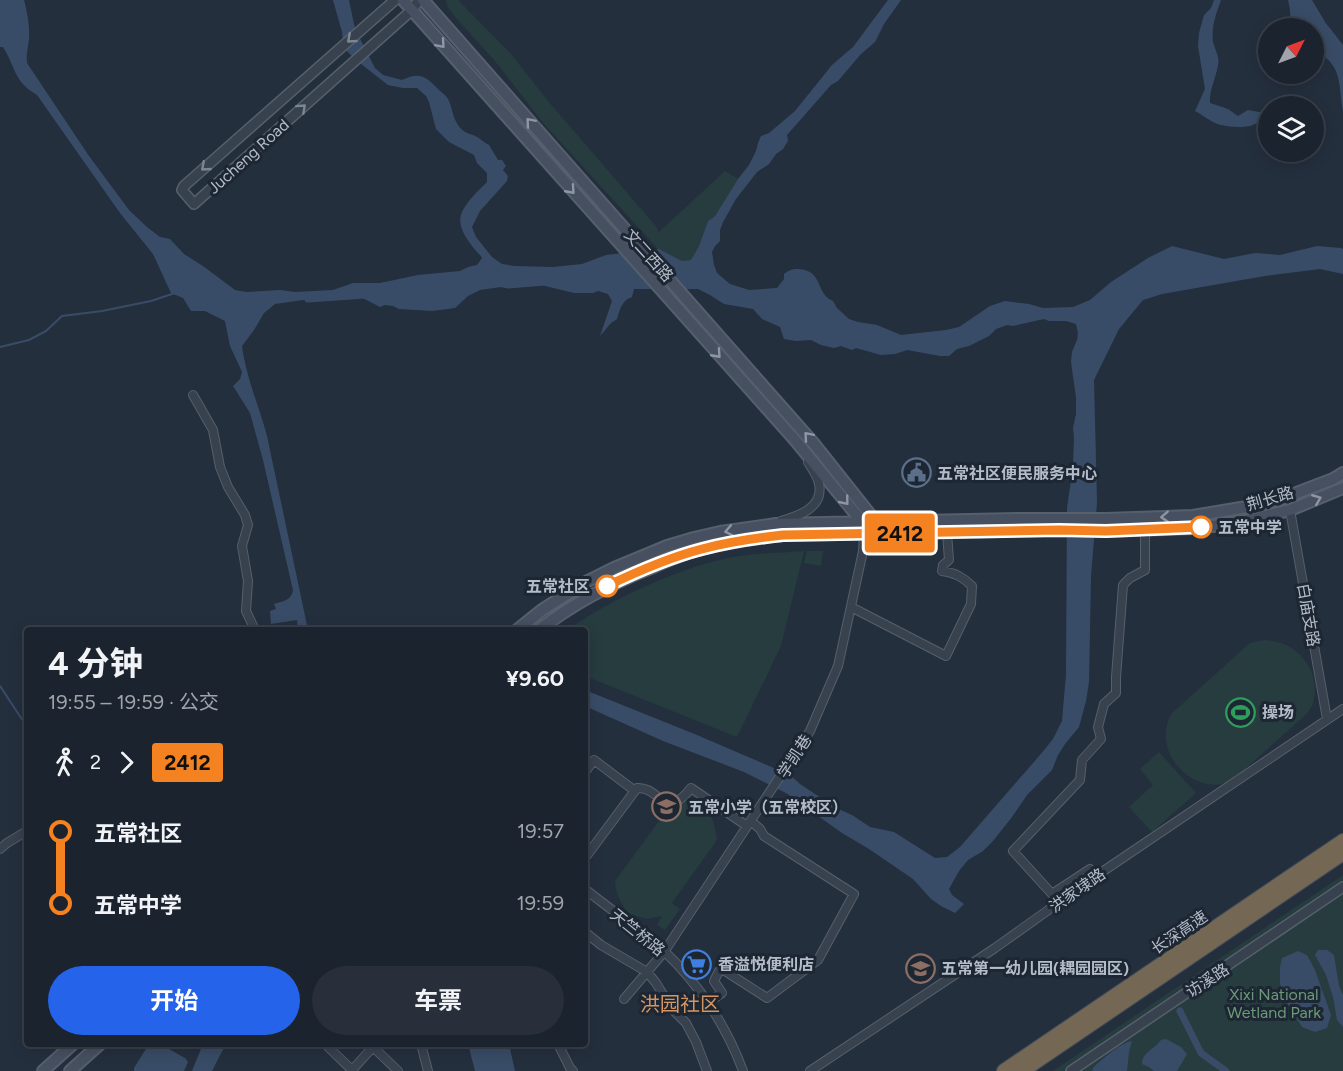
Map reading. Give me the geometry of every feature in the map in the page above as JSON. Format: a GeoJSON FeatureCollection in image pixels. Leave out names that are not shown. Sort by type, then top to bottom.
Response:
{"type":"FeatureCollection","features":[{"type":"Feature","properties":{"kind":"highway","name":"长深高速"},"geometry":{"type":"LineString","coordinates":[[1004,1071],[1343,841]]}},
{"type":"Feature","properties":{"kind":"highway","name":"长深高速"},"geometry":{"type":"LineString","coordinates":[[1022,1071],[1343,853]]}},
{"type":"Feature","properties":{"kind":"main road","name":"文二西路"},"geometry":{"type":"LineString","coordinates":[[403,0],[795,440],[864,528]]}},
{"type":"Feature","properties":{"kind":"main road","name":"文二西路"},"geometry":{"type":"LineString","coordinates":[[421,0],[815,445],[877,528]]}},
{"type":"Feature","properties":{"kind":"main road","name":"荆长路"},"geometry":{"type":"LineString","coordinates":[[1060,525],[1106,519],[1192,516],[1253,506],[1286,497],[1343,473]]}},
{"type":"Feature","properties":{"kind":"main road","name":"荆长路"},"geometry":{"type":"LineString","coordinates":[[1060,525],[1106,531],[1230,524],[1290,510],[1343,488]]}},
{"type":"Feature","properties":{"kind":"main road"},"geometry":{"type":"LineString","coordinates":[[521,627],[542,610],[586,582],[614,568],[667,546],[751,526],[769,524],[877,528],[1060,525]]}},
{"type":"Feature","properties":{"kind":"main road"},"geometry":{"type":"LineString","coordinates":[[877,528],[947,533],[1060,525]]}},
{"type":"Feature","properties":{"kind":"main road"},"geometry":{"type":"LineString","coordinates":[[543,627],[594,593],[621,579],[701,549],[758,538],[864,528]]}},
{"type":"Feature","properties":{"kind":"main road"},"geometry":{"type":"LineString","coordinates":[[43,1071],[70,1047]]}},
{"type":"Feature","properties":{"kind":"main road"},"geometry":{"type":"LineString","coordinates":[[70,1071],[97,1047]]}},
{"type":"Feature","properties":{"kind":"street","name":"Jucheng Road"},"geometry":{"type":"LineString","coordinates":[[395,0],[184,186],[182,190],[192,202],[195,204],[421,0]]}},
{"type":"Feature","properties":{"kind":"street"},"geometry":{"type":"LineString","coordinates":[[193,395],[213,430],[219,466],[248,525],[242,546],[248,581],[246,611],[254,627]]}},
{"type":"Feature","properties":{"kind":"street"},"geometry":{"type":"LineString","coordinates":[[769,524],[801,515],[818,500],[819,484],[795,440]]}},
{"type":"Feature","properties":{"kind":"street","name":"白庙支路"},"geometry":{"type":"LineString","coordinates":[[1290,510],[1327,719]]}},
{"type":"Feature","properties":{"kind":"street","name":"学凯巷"},"geometry":{"type":"LineString","coordinates":[[624,999],[664,952],[810,731],[838,666],[863,551],[864,528]]}},
{"type":"Feature","properties":{"kind":"street"},"geometry":{"type":"LineString","coordinates":[[1096,876],[1090,869],[1052,894],[1013,851],[1080,780],[1082,760],[1101,739],[1098,727],[1104,704],[1116,693],[1123,585],[1130,578],[1145,570],[1145,530]]}},
{"type":"Feature","properties":{"kind":"street"},"geometry":{"type":"LineString","coordinates":[[851,607],[946,656],[971,604],[972,586],[954,573],[942,571],[949,560],[947,533]]}},
{"type":"Feature","properties":{"kind":"street","name":"洪家埭路"},"geometry":{"type":"LineString","coordinates":[[810,1071],[987,954],[1096,876],[1343,709]]}},
{"type":"Feature","properties":{"kind":"street"},"geometry":{"type":"LineString","coordinates":[[588,756],[636,791]]}},
{"type":"Feature","properties":{"kind":"street"},"geometry":{"type":"LineString","coordinates":[[588,768],[594,760]]}},
{"type":"Feature","properties":{"kind":"street"},"geometry":{"type":"LineString","coordinates":[[588,854],[637,788],[643,788],[669,803],[685,796],[691,788],[760,829],[764,836],[854,894],[818,960],[767,998],[725,970],[720,971],[714,981],[722,993],[707,1003]]}},
{"type":"Feature","properties":{"kind":"street"},"geometry":{"type":"LineString","coordinates":[[0,849],[24,833]]}},
{"type":"Feature","properties":{"kind":"street","name":"访溪路"},"geometry":{"type":"LineString","coordinates":[[1071,1071],[1343,888]]}},
{"type":"Feature","properties":{"kind":"street","name":"天竺桥路"},"geometry":{"type":"LineString","coordinates":[[588,891],[664,952],[683,972],[707,1003],[725,1032],[743,1071]]}},
{"type":"Feature","properties":{"kind":"street"},"geometry":{"type":"LineString","coordinates":[[588,934],[646,972],[656,983],[672,1009],[686,1023],[704,1059],[707,1071]]}},
{"type":"Feature","properties":{"kind":"street"},"geometry":{"type":"LineString","coordinates":[[328,1047],[352,1070],[371,1047]]}},
{"type":"Feature","properties":{"kind":"street"},"geometry":{"type":"LineString","coordinates":[[373,1047],[398,1071]]}},
{"type":"Feature","properties":{"kind":"street"},"geometry":{"type":"LineString","coordinates":[[422,1047],[428,1071]]}},
{"type":"Feature","properties":{"kind":"street"},"geometry":{"type":"LineString","coordinates":[[560,1047],[573,1071]]}},
{"type":"Feature","properties":{"kind":"green space"},"geometry":{"type":"Polygon","coordinates":[[[446,0],[458,0],[511,54],[659,232],[725,171],[738,179],[715,216],[708,221],[691,260],[682,261],[658,249],[544,124],[495,61],[456,18],[447,6],[446,0]]]}},
{"type":"Feature","properties":{"kind":"green space"},"geometry":{"type":"Polygon","coordinates":[[[804,551],[781,646],[737,737],[588,677],[588,627],[572,627],[606,606],[650,584],[718,560],[747,555],[804,551]]]}},
{"type":"Feature","properties":{"kind":"green space"},"geometry":{"type":"Polygon","coordinates":[[[807,551],[823,551],[821,566],[804,563],[807,551]]]}},
{"type":"Feature","properties":{"kind":"green space","name":"操场"},"geometry":{"type":"Polygon","coordinates":[[[1264,640],[1288,646],[1307,663],[1315,685],[1311,708],[1232,781],[1217,785],[1203,783],[1190,777],[1179,768],[1171,756],[1167,743],[1166,728],[1171,714],[1250,643],[1264,640]]]}},
{"type":"Feature","properties":{"kind":"green space"},"geometry":{"type":"Polygon","coordinates":[[[1159,752],[1196,793],[1152,832],[1129,807],[1153,785],[1140,769],[1159,752]]]}},
{"type":"Feature","properties":{"kind":"green space"},"geometry":{"type":"Polygon","coordinates":[[[685,802],[700,807],[709,814],[717,840],[672,903],[680,909],[665,930],[657,925],[662,916],[647,919],[629,914],[619,899],[615,881],[670,806],[685,802]]]}},
{"type":"Feature","properties":{"kind":"green space","name":"Xixi National Wetland Park"},"geometry":{"type":"Polygon","coordinates":[[[1343,875],[1343,1071],[1053,1071],[1343,875]]]}},
{"type":"Feature","properties":{"kind":"water"},"geometry":{"type":"Polygon","coordinates":[[[0,0],[24,0],[29,29],[27,63],[89,156],[129,210],[160,237],[170,239],[184,254],[235,290],[246,292],[333,290],[353,283],[380,283],[418,275],[460,271],[477,265],[482,258],[462,230],[460,218],[473,196],[487,182],[487,173],[477,163],[474,155],[449,142],[436,129],[429,102],[417,88],[388,85],[344,48],[333,0],[349,0],[355,29],[375,68],[383,75],[402,80],[422,76],[429,81],[447,98],[454,118],[461,129],[489,145],[498,160],[502,160],[506,166],[503,170],[508,176],[507,181],[480,211],[472,227],[476,237],[492,257],[502,264],[553,267],[582,264],[606,255],[659,249],[682,261],[691,260],[708,221],[715,216],[749,165],[761,136],[769,133],[795,111],[832,65],[853,47],[888,0],[901,0],[884,24],[875,42],[861,54],[838,81],[831,85],[787,135],[788,141],[783,149],[769,164],[757,172],[736,199],[723,222],[720,241],[712,252],[717,273],[730,284],[749,290],[777,288],[787,272],[796,269],[806,270],[816,278],[827,298],[833,301],[849,319],[877,325],[901,335],[959,327],[990,306],[1005,301],[1043,308],[1073,307],[1090,300],[1111,282],[1148,258],[1172,246],[1224,259],[1255,253],[1280,255],[1317,246],[1341,248],[1343,249],[1343,274],[1320,269],[1162,294],[1143,300],[1119,329],[1094,380],[1097,502],[1091,576],[1089,682],[1079,727],[1058,755],[1052,770],[1027,795],[993,841],[983,851],[968,860],[959,871],[949,889],[952,895],[964,904],[955,913],[931,899],[913,879],[786,793],[744,772],[663,741],[588,707],[588,691],[790,775],[836,808],[870,827],[894,832],[935,858],[947,857],[960,847],[1040,755],[1053,739],[1062,721],[1066,675],[1067,508],[1073,466],[1073,428],[1076,414],[1071,362],[1078,333],[1076,324],[1044,319],[1013,326],[1007,325],[996,329],[989,336],[969,346],[957,349],[949,356],[907,350],[881,355],[856,348],[852,350],[841,346],[834,348],[811,340],[784,339],[780,327],[762,319],[753,309],[724,304],[698,289],[634,289],[632,297],[622,305],[617,319],[600,336],[612,301],[608,294],[598,291],[574,293],[532,281],[505,288],[480,290],[468,296],[455,308],[432,311],[399,309],[385,305],[380,307],[353,293],[275,304],[264,313],[242,346],[267,436],[307,627],[298,627],[297,620],[271,624],[270,611],[276,609],[274,604],[288,598],[293,590],[250,413],[233,386],[240,379],[242,372],[230,346],[225,321],[205,311],[191,311],[183,298],[171,293],[153,254],[120,213],[37,95],[19,79],[3,47],[0,47],[0,0]]]}},
{"type":"Feature","properties":{"kind":"water"},"geometry":{"type":"Polygon","coordinates":[[[1214,0],[1221,0],[1213,31],[1218,62],[1210,103],[1228,109],[1238,116],[1248,110],[1258,112],[1258,122],[1253,125],[1234,127],[1221,125],[1195,111],[1205,89],[1198,46],[1199,33],[1204,15],[1211,8],[1214,0]]]}},
{"type":"Feature","properties":{"kind":"water"},"geometry":{"type":"Polygon","coordinates":[[[1288,0],[1312,0],[1323,18],[1290,18],[1288,0]]]}},
{"type":"Feature","properties":{"kind":"water"},"geometry":{"type":"Polygon","coordinates":[[[1324,20],[1343,45],[1343,111],[1338,75],[1324,57],[1324,20]]]}},
{"type":"Feature","properties":{"kind":"water"},"geometry":{"type":"Polygon","coordinates":[[[1318,950],[1327,950],[1334,955],[1339,986],[1343,995],[1343,1027],[1337,1020],[1326,975],[1315,955],[1318,950]]]}},
{"type":"Feature","properties":{"kind":"water"},"geometry":{"type":"Polygon","coordinates":[[[1298,951],[1307,955],[1315,970],[1331,1015],[1327,1028],[1315,1032],[1302,1027],[1289,1007],[1280,984],[1282,958],[1298,951]]]}},
{"type":"Feature","properties":{"kind":"water"},"geometry":{"type":"Polygon","coordinates":[[[1166,1039],[1181,1047],[1187,1054],[1177,1071],[1154,1071],[1142,1064],[1146,1054],[1161,1040],[1166,1039]]]}},
{"type":"Feature","properties":{"kind":"water"},"geometry":{"type":"Polygon","coordinates":[[[1132,1041],[1127,1071],[1092,1071],[1112,1052],[1132,1041]]]}},
{"type":"Feature","properties":{"kind":"water"},"geometry":{"type":"Polygon","coordinates":[[[147,1047],[165,1047],[188,1062],[184,1071],[134,1071],[147,1047]]]}},
{"type":"Feature","properties":{"kind":"water"},"geometry":{"type":"Polygon","coordinates":[[[202,1047],[224,1047],[212,1071],[192,1071],[202,1047]]]}},
{"type":"Feature","properties":{"kind":"water"},"geometry":{"type":"Polygon","coordinates":[[[469,1047],[510,1047],[515,1071],[475,1071],[469,1047]]]}},
{"type":"Feature","properties":{"kind":"waterway"},"geometry":{"type":"LineString","coordinates":[[508,285],[545,282]]}},
{"type":"Feature","properties":{"kind":"waterway"},"geometry":{"type":"LineString","coordinates":[[0,347],[29,340],[46,331],[62,316],[102,311],[151,301],[175,293]]}},
{"type":"Feature","properties":{"kind":"waterway"},"geometry":{"type":"LineString","coordinates":[[308,299],[365,295]]}},
{"type":"Feature","properties":{"kind":"waterway"},"geometry":{"type":"LineString","coordinates":[[0,686],[24,722]]}},
{"type":"Feature","properties":{"kind":"waterway"},"geometry":{"type":"LineString","coordinates":[[1180,1011],[1201,1053],[1226,1071]]}},
{"type":"Feature","properties":{"kind":"bus line","name":"2412"},"geometry":{"type":"LineString","coordinates":[[607,586],[701,549],[783,535],[1106,531],[1201,527]]}},
{"type":"Feature","properties":{"kind":"place","name":"五常社区便民服务中心"},"geometry":{"type":"Point","coordinates":[916,473]}},
{"type":"Feature","properties":{"kind":"place","name":"五常中学"},"geometry":{"type":"Point","coordinates":[1201,527]}},
{"type":"Feature","properties":{"kind":"place","name":"五常社区"},"geometry":{"type":"Point","coordinates":[607,586]}},
{"type":"Feature","properties":{"kind":"place","name":"操场"},"geometry":{"type":"Point","coordinates":[1241,712]}},
{"type":"Feature","properties":{"kind":"place","name":"五常小学（五常校区）"},"geometry":{"type":"Point","coordinates":[667,807]}},
{"type":"Feature","properties":{"kind":"place","name":"香溢悦便利店"},"geometry":{"type":"Point","coordinates":[697,964]}},
{"type":"Feature","properties":{"kind":"place","name":"五常第一幼儿园(耦园园区)"},"geometry":{"type":"Point","coordinates":[920,968]}},
{"type":"Feature","properties":{"kind":"district","name":"洪园社区"},"geometry":{"type":"Point","coordinates":[680,1004]}}]}
